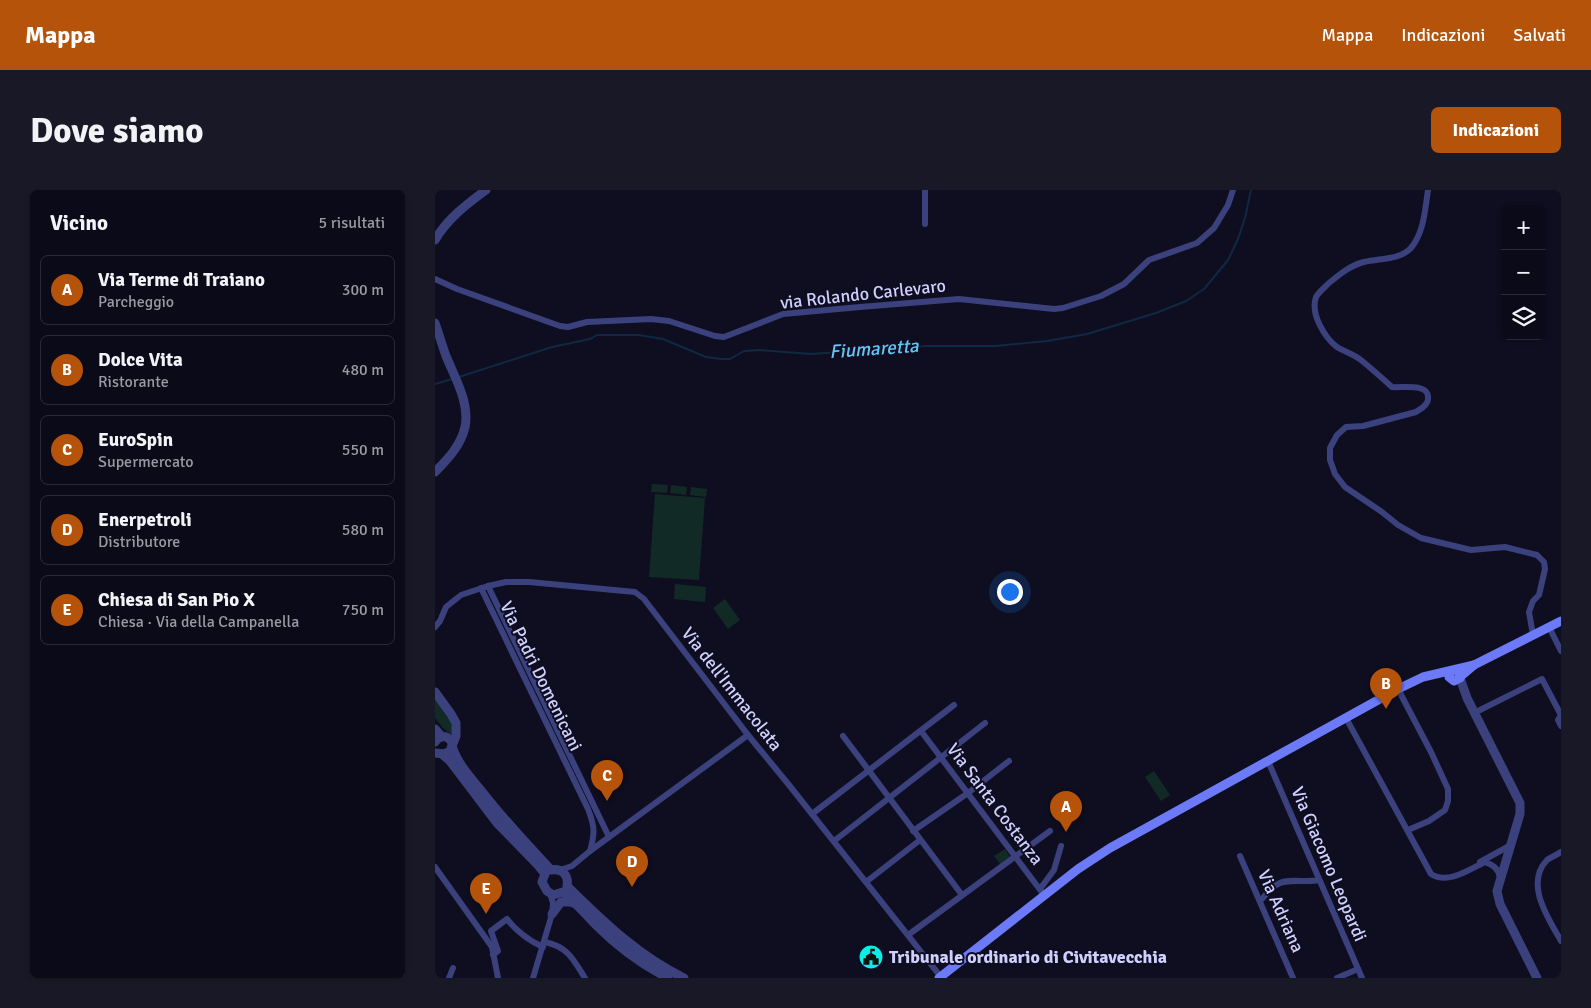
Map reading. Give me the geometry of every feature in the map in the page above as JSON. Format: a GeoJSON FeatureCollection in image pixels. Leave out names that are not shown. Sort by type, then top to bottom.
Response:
{"type":"FeatureCollection","features":[{"type":"Feature","properties":{"kind":"main road"},"geometry":{"type":"LineString","coordinates":[[940,977],[1042,892],[1104,851],[1423,677],[1455,676],[1561,621]]}},
{"type":"Feature","properties":{"kind":"street"},"geometry":{"type":"LineString","coordinates":[[435,240],[454,216],[486,190]]}},
{"type":"Feature","properties":{"kind":"street"},"geometry":{"type":"LineString","coordinates":[[925,190],[925,224]]}},
{"type":"Feature","properties":{"kind":"street","name":"via Rolando Carlevaro"},"geometry":{"type":"LineString","coordinates":[[435,278],[457,290],[560,326],[568,327],[587,322],[651,319],[669,321],[715,336],[724,337],[783,314],[870,306],[959,299],[1063,308],[1101,296],[1124,284],[1149,260],[1197,243],[1214,228],[1228,205],[1233,190]]}},
{"type":"Feature","properties":{"kind":"street"},"geometry":{"type":"LineString","coordinates":[[1428,190],[1424,221],[1411,248],[1403,254],[1381,260],[1365,261],[1351,266],[1323,288],[1317,297],[1315,307],[1317,320],[1323,331],[1337,347],[1359,358],[1393,387],[1426,390],[1429,394],[1428,401],[1416,412],[1363,426],[1346,427],[1337,435],[1331,448],[1330,460],[1335,474],[1345,487],[1398,525],[1421,538],[1471,550],[1505,547],[1537,555],[1544,562],[1545,569],[1539,595],[1533,601],[1529,612],[1533,635]]}},
{"type":"Feature","properties":{"kind":"street"},"geometry":{"type":"LineString","coordinates":[[435,323],[465,407],[463,435],[455,450],[435,472]]}},
{"type":"Feature","properties":{"kind":"street","name":"Via dell'Immacolata"},"geometry":{"type":"LineString","coordinates":[[435,628],[446,607],[461,595],[506,582],[529,582],[635,592],[644,599],[748,735],[940,977]]}},
{"type":"Feature","properties":{"kind":"street","name":"Via Padri Domenicani"},"geometry":{"type":"LineString","coordinates":[[485,587],[605,829],[607,839]]}},
{"type":"Feature","properties":{"kind":"street","name":"Via Padri Domenicani"},"geometry":{"type":"LineString","coordinates":[[485,587],[589,809],[595,834]]}},
{"type":"Feature","properties":{"kind":"street"},"geometry":{"type":"LineString","coordinates":[[1549,627],[1561,651]]}},
{"type":"Feature","properties":{"kind":"street"},"geometry":{"type":"LineString","coordinates":[[1455,676],[1520,803],[1520,814],[1497,891],[1500,904],[1537,978]]}},
{"type":"Feature","properties":{"kind":"street"},"geometry":{"type":"LineString","coordinates":[[1474,713],[1542,679],[1561,715],[1558,720],[1561,726]]}},
{"type":"Feature","properties":{"kind":"street"},"geometry":{"type":"LineString","coordinates":[[1398,690],[1431,752],[1447,789],[1448,801],[1445,810],[1407,830]]}},
{"type":"Feature","properties":{"kind":"street"},"geometry":{"type":"LineString","coordinates":[[435,692],[456,723],[456,736],[449,751],[438,752]]}},
{"type":"Feature","properties":{"kind":"street"},"geometry":{"type":"LineString","coordinates":[[812,814],[954,705]]}},
{"type":"Feature","properties":{"kind":"street"},"geometry":{"type":"LineString","coordinates":[[1346,718],[1431,874],[1437,878],[1454,876],[1485,862],[1493,865],[1499,871],[1500,878]]}},
{"type":"Feature","properties":{"kind":"street"},"geometry":{"type":"LineString","coordinates":[[834,841],[985,723]]}},
{"type":"Feature","properties":{"kind":"street"},"geometry":{"type":"LineString","coordinates":[[435,729],[438,739],[447,737],[452,745],[455,756],[468,775],[552,872],[559,891],[579,906],[595,924],[625,950],[667,978]]}},
{"type":"Feature","properties":{"kind":"street","name":"Via Santa Costanza"},"geometry":{"type":"LineString","coordinates":[[921,731],[1042,892]]}},
{"type":"Feature","properties":{"kind":"street"},"geometry":{"type":"LineString","coordinates":[[533,978],[559,891],[572,866],[748,735]]}},
{"type":"Feature","properties":{"kind":"street"},"geometry":{"type":"LineString","coordinates":[[843,736],[962,895]]}},
{"type":"Feature","properties":{"kind":"street"},"geometry":{"type":"LineString","coordinates":[[438,752],[450,761],[497,823],[537,864],[552,872]]}},
{"type":"Feature","properties":{"kind":"street"},"geometry":{"type":"LineString","coordinates":[[913,830],[968,793],[1009,761]]}},
{"type":"Feature","properties":{"kind":"street","name":"Via Giacomo Leopardi"},"geometry":{"type":"LineString","coordinates":[[1268,761],[1362,978]]}},
{"type":"Feature","properties":{"kind":"street"},"geometry":{"type":"LineString","coordinates":[[590,851],[595,834],[601,829],[605,829]]}},
{"type":"Feature","properties":{"kind":"street"},"geometry":{"type":"LineString","coordinates":[[908,935],[1050,831]]}},
{"type":"Feature","properties":{"kind":"street"},"geometry":{"type":"LineString","coordinates":[[595,834],[607,839]]}},
{"type":"Feature","properties":{"kind":"street"},"geometry":{"type":"LineString","coordinates":[[866,882],[920,840]]}},
{"type":"Feature","properties":{"kind":"street"},"geometry":{"type":"LineString","coordinates":[[1476,866],[1484,859],[1511,845]]}},
{"type":"Feature","properties":{"kind":"street"},"geometry":{"type":"LineString","coordinates":[[1042,892],[1054,870],[1061,846]]}},
{"type":"Feature","properties":{"kind":"street"},"geometry":{"type":"LineString","coordinates":[[1561,852],[1547,860],[1542,868],[1537,881],[1537,891],[1561,941]]}},
{"type":"Feature","properties":{"kind":"street","name":"Via Adriana"},"geometry":{"type":"LineString","coordinates":[[1240,856],[1293,978]]}},
{"type":"Feature","properties":{"kind":"street"},"geometry":{"type":"LineString","coordinates":[[572,866],[552,872],[543,878],[543,885],[559,891],[638,951],[684,978]]}},
{"type":"Feature","properties":{"kind":"street"},"geometry":{"type":"LineString","coordinates":[[435,867],[492,947],[498,978]]}},
{"type":"Feature","properties":{"kind":"street"},"geometry":{"type":"LineString","coordinates":[[1260,901],[1278,883],[1319,880]]}},
{"type":"Feature","properties":{"kind":"street"},"geometry":{"type":"LineString","coordinates":[[552,914],[561,902],[570,902],[579,906]]}},
{"type":"Feature","properties":{"kind":"street"},"geometry":{"type":"LineString","coordinates":[[493,955],[498,951],[491,931],[507,919],[515,930],[528,940],[561,947],[574,960],[585,978]]}},
{"type":"Feature","properties":{"kind":"street"},"geometry":{"type":"LineString","coordinates":[[449,978],[453,968]]}},
{"type":"Feature","properties":{"kind":"street"},"geometry":{"type":"LineString","coordinates":[[1337,978],[1358,969]]}},
{"type":"Feature","properties":{"kind":"green space"},"geometry":{"type":"Polygon","coordinates":[[[652,484],[668,485],[667,493],[651,492],[652,484]]]}},
{"type":"Feature","properties":{"kind":"green space"},"geometry":{"type":"Polygon","coordinates":[[[671,485],[687,487],[686,495],[670,493],[671,485]]]}},
{"type":"Feature","properties":{"kind":"green space"},"geometry":{"type":"Polygon","coordinates":[[[691,487],[707,489],[706,497],[690,495],[691,487]]]}},
{"type":"Feature","properties":{"kind":"green space"},"geometry":{"type":"Polygon","coordinates":[[[655,494],[705,498],[699,580],[649,577],[655,494]]]}},
{"type":"Feature","properties":{"kind":"green space"},"geometry":{"type":"Polygon","coordinates":[[[675,584],[706,587],[705,602],[674,599],[675,584]]]}},
{"type":"Feature","properties":{"kind":"green space"},"geometry":{"type":"Polygon","coordinates":[[[725,599],[740,620],[728,629],[713,608],[725,599]]]}},
{"type":"Feature","properties":{"kind":"green space"},"geometry":{"type":"Polygon","coordinates":[[[435,697],[451,719],[453,736],[435,718],[435,697]]]}},
{"type":"Feature","properties":{"kind":"green space"},"geometry":{"type":"Polygon","coordinates":[[[1154,771],[1170,795],[1161,801],[1145,777],[1154,771]]]}},
{"type":"Feature","properties":{"kind":"green space"},"geometry":{"type":"Polygon","coordinates":[[[1005,849],[1010,857],[1000,864],[994,856],[1005,849]]]}},
{"type":"Feature","properties":{"kind":"waterway","name":"Fiumaretta"},"geometry":{"type":"LineString","coordinates":[[459,377],[552,347],[590,339],[597,335],[639,335],[663,339],[706,357],[730,359],[744,351],[760,350],[811,354],[927,346],[996,346],[1047,341],[1087,334],[1156,313],[1186,301],[1204,289],[1228,260],[1238,239],[1251,190]]}},
{"type":"Feature","properties":{"kind":"waterway","name":"Fiumaretta"},"geometry":{"type":"LineString","coordinates":[[435,384],[452,379]]}},
{"type":"Feature","properties":{"kind":"place","name":"Dolce Vita"},"geometry":{"type":"Point","coordinates":[1386,709]}},
{"type":"Feature","properties":{"kind":"place","name":"EuroSpin"},"geometry":{"type":"Point","coordinates":[607,801]}},
{"type":"Feature","properties":{"kind":"place","name":"Via Terme di Traiano"},"geometry":{"type":"Point","coordinates":[1066,832]}},
{"type":"Feature","properties":{"kind":"place","name":"Enerpetroli"},"geometry":{"type":"Point","coordinates":[632,887]}},
{"type":"Feature","properties":{"kind":"place","name":"Chiesa di San Pio X"},"geometry":{"type":"Point","coordinates":[486,914]}},
{"type":"Feature","properties":{"kind":"place","name":"Tribunale ordinario di Civitavecchia"},"geometry":{"type":"Point","coordinates":[871,957]}}]}
